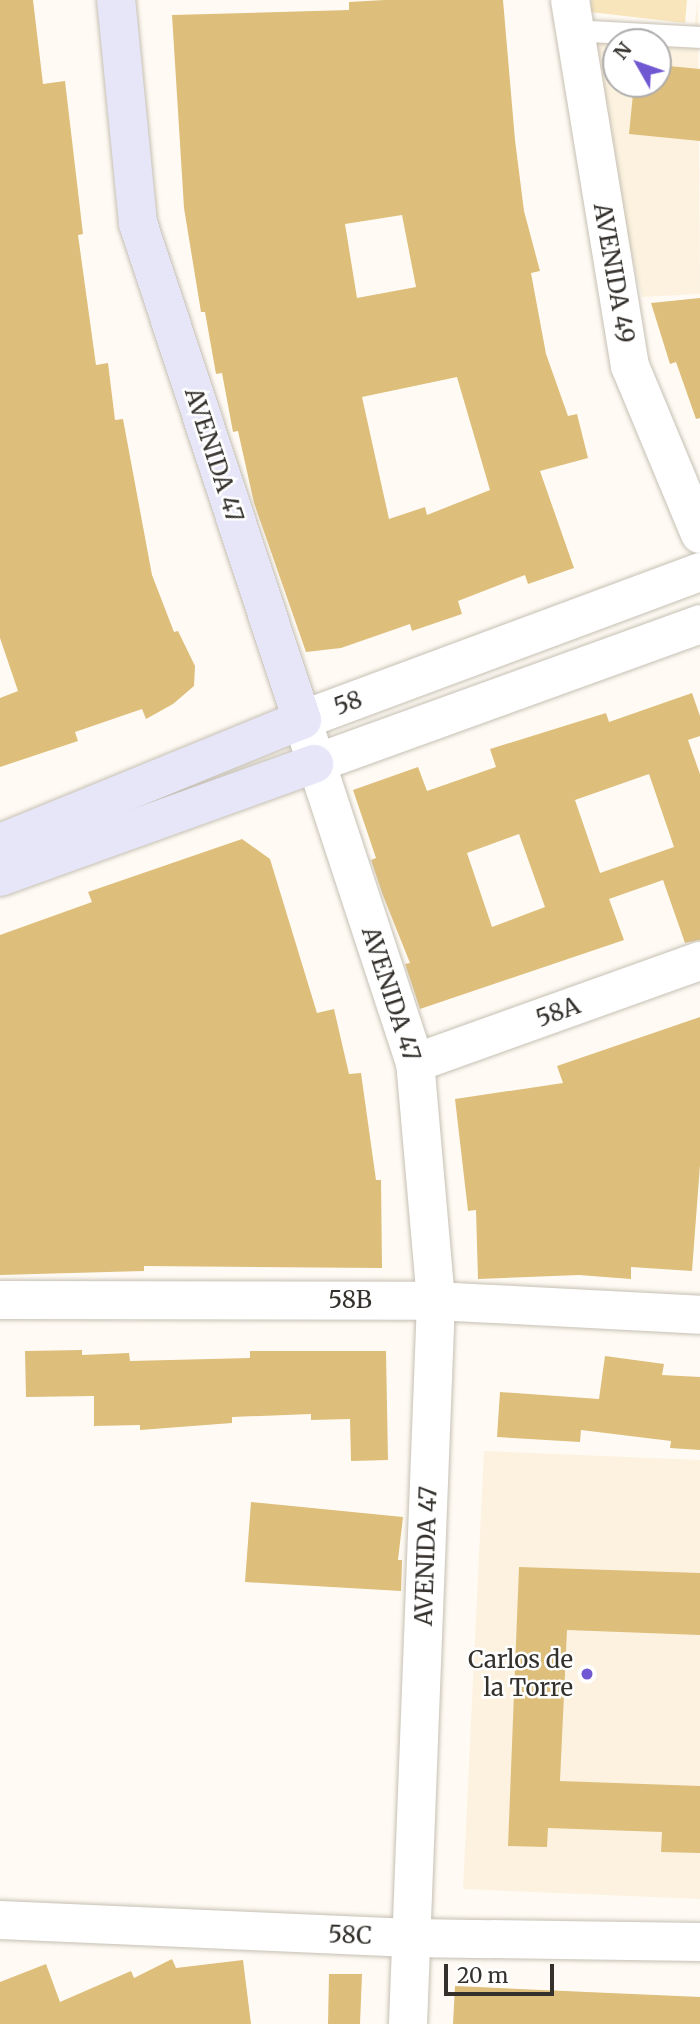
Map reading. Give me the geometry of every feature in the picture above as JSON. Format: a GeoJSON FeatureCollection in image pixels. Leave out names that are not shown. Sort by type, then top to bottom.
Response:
{"type":"FeatureCollection","features":[{"type":"Feature","properties":{"kind":"street","name":"AVENIDA 47"},"geometry":{"type":"LineString","coordinates":[[116,0],[138,223],[302,720],[314,764],[415,1063],[436,1301],[408,2024]]}},
{"type":"Feature","properties":{"kind":"street","name":"AVENIDA 49"},"geometry":{"type":"LineString","coordinates":[[571,15],[630,366],[700,534]]}},
{"type":"Feature","properties":{"kind":"street","name":"58"},"geometry":{"type":"LineString","coordinates":[[0,843],[302,720],[700,572]]}},
{"type":"Feature","properties":{"kind":"street","name":"58"},"geometry":{"type":"LineString","coordinates":[[0,877],[700,624]]}},
{"type":"Feature","properties":{"kind":"street","name":"58A"},"geometry":{"type":"LineString","coordinates":[[415,1063],[700,961]]}},
{"type":"Feature","properties":{"kind":"street","name":"58B"},"geometry":{"type":"LineString","coordinates":[[0,1300],[436,1301],[700,1315]]}},
{"type":"Feature","properties":{"kind":"street","name":"58C"},"geometry":{"type":"LineString","coordinates":[[0,1920],[411,1938],[700,1942]]}},
{"type":"Feature","properties":{"kind":"lane"},"geometry":{"type":"LineString","coordinates":[[571,15],[700,37]]}},
{"type":"Feature","properties":{"kind":"shaded area"},"geometry":{"type":"Polygon","coordinates":[[[591,0],[687,0],[685,23],[590,12],[591,0]]]}},
{"type":"Feature","properties":{"kind":"shaded area"},"geometry":{"type":"Polygon","coordinates":[[[698,0],[700,294],[642,297],[603,135],[587,26],[658,28],[602,28],[602,98],[672,98],[672,28],[694,29],[698,0]]]}},
{"type":"Feature","properties":{"kind":"shaded area","name":"Carlos de la Torre"},"geometry":{"type":"Polygon","coordinates":[[[484,1451],[700,1460],[700,1899],[463,1889],[484,1451]]]}},
{"type":"Feature","properties":{"kind":"building"},"geometry":{"type":"Polygon","coordinates":[[[0,0],[33,0],[43,84],[65,81],[83,234],[78,235],[96,365],[108,363],[115,420],[123,419],[152,575],[174,632],[178,631],[195,666],[194,686],[173,704],[146,719],[142,709],[75,732],[78,741],[0,767],[0,698],[18,691],[0,638],[0,0]]]}},
{"type":"Feature","properties":{"kind":"building"},"geometry":{"type":"Polygon","coordinates":[[[503,0],[524,211],[540,271],[531,273],[546,354],[568,416],[577,414],[588,458],[540,471],[574,568],[528,584],[525,575],[458,601],[462,614],[412,631],[410,624],[341,648],[306,652],[254,503],[238,431],[233,432],[222,373],[216,374],[205,312],[201,312],[184,208],[172,15],[349,10],[349,2],[503,0]],[[402,215],[345,224],[357,298],[416,287],[402,215]],[[457,377],[362,397],[389,519],[425,507],[427,515],[490,490],[457,377]]]}},
{"type":"Feature","properties":{"kind":"building"},"geometry":{"type":"Polygon","coordinates":[[[672,66],[700,69],[700,141],[629,134],[633,98],[672,98],[672,66]]]}},
{"type":"Feature","properties":{"kind":"building"},"geometry":{"type":"Polygon","coordinates":[[[700,298],[700,418],[696,419],[676,362],[670,364],[651,303],[700,298]]]}},
{"type":"Feature","properties":{"kind":"building"},"geometry":{"type":"Polygon","coordinates":[[[692,693],[700,716],[700,736],[688,740],[700,774],[700,940],[685,943],[663,880],[609,899],[624,940],[420,1009],[405,964],[410,963],[371,860],[376,858],[353,790],[418,767],[427,791],[496,767],[490,749],[606,713],[609,722],[692,693]],[[649,774],[575,800],[600,873],[674,847],[649,774]],[[519,834],[467,853],[492,927],[545,907],[519,834]]]}},
{"type":"Feature","properties":{"kind":"building"},"geometry":{"type":"Polygon","coordinates":[[[242,839],[270,859],[317,1013],[334,1009],[349,1074],[361,1073],[376,1180],[381,1180],[382,1268],[144,1266],[144,1271],[0,1275],[0,935],[92,902],[88,892],[242,839]]]}},
{"type":"Feature","properties":{"kind":"building"},"geometry":{"type":"Polygon","coordinates":[[[700,1017],[700,1165],[692,1271],[631,1267],[631,1279],[579,1275],[478,1279],[476,1210],[468,1211],[455,1099],[563,1083],[557,1066],[700,1017]]]}},
{"type":"Feature","properties":{"kind":"building"},"geometry":{"type":"Polygon","coordinates":[[[82,1350],[82,1355],[129,1353],[130,1361],[250,1358],[250,1351],[386,1351],[388,1460],[351,1461],[350,1419],[311,1420],[311,1414],[232,1417],[232,1423],[140,1430],[140,1425],[94,1426],[94,1396],[26,1397],[25,1351],[82,1350]]]}},
{"type":"Feature","properties":{"kind":"building"},"geometry":{"type":"Polygon","coordinates":[[[605,1356],[664,1364],[662,1375],[700,1377],[700,1450],[670,1448],[671,1441],[581,1430],[580,1442],[497,1437],[500,1392],[599,1399],[605,1356]]]}},
{"type":"Feature","properties":{"kind":"building"},"geometry":{"type":"Polygon","coordinates":[[[251,1502],[403,1517],[398,1560],[402,1560],[401,1591],[245,1582],[251,1502]]]}},
{"type":"Feature","properties":{"kind":"building"},"geometry":{"type":"Polygon","coordinates":[[[519,1567],[700,1573],[700,1635],[567,1630],[560,1781],[700,1786],[700,1853],[661,1852],[662,1832],[548,1828],[547,1847],[508,1846],[519,1567]]]}},
{"type":"Feature","properties":{"kind":"building"},"geometry":{"type":"Polygon","coordinates":[[[172,1959],[176,1968],[243,1960],[251,2024],[0,2024],[0,1982],[46,1964],[60,2002],[131,1971],[134,1978],[172,1959]]]}},
{"type":"Feature","properties":{"kind":"building"},"geometry":{"type":"Polygon","coordinates":[[[329,1974],[362,1974],[360,2024],[328,2024],[329,1974]]]}},
{"type":"Feature","properties":{"kind":"building"},"geometry":{"type":"Polygon","coordinates":[[[455,1986],[700,1997],[700,2024],[453,2024],[455,1986]]]}},
{"type":"Feature","properties":{"kind":"place","name":"Carlos de la Torre"},"geometry":{"type":"Point","coordinates":[587,1674]}}]}
